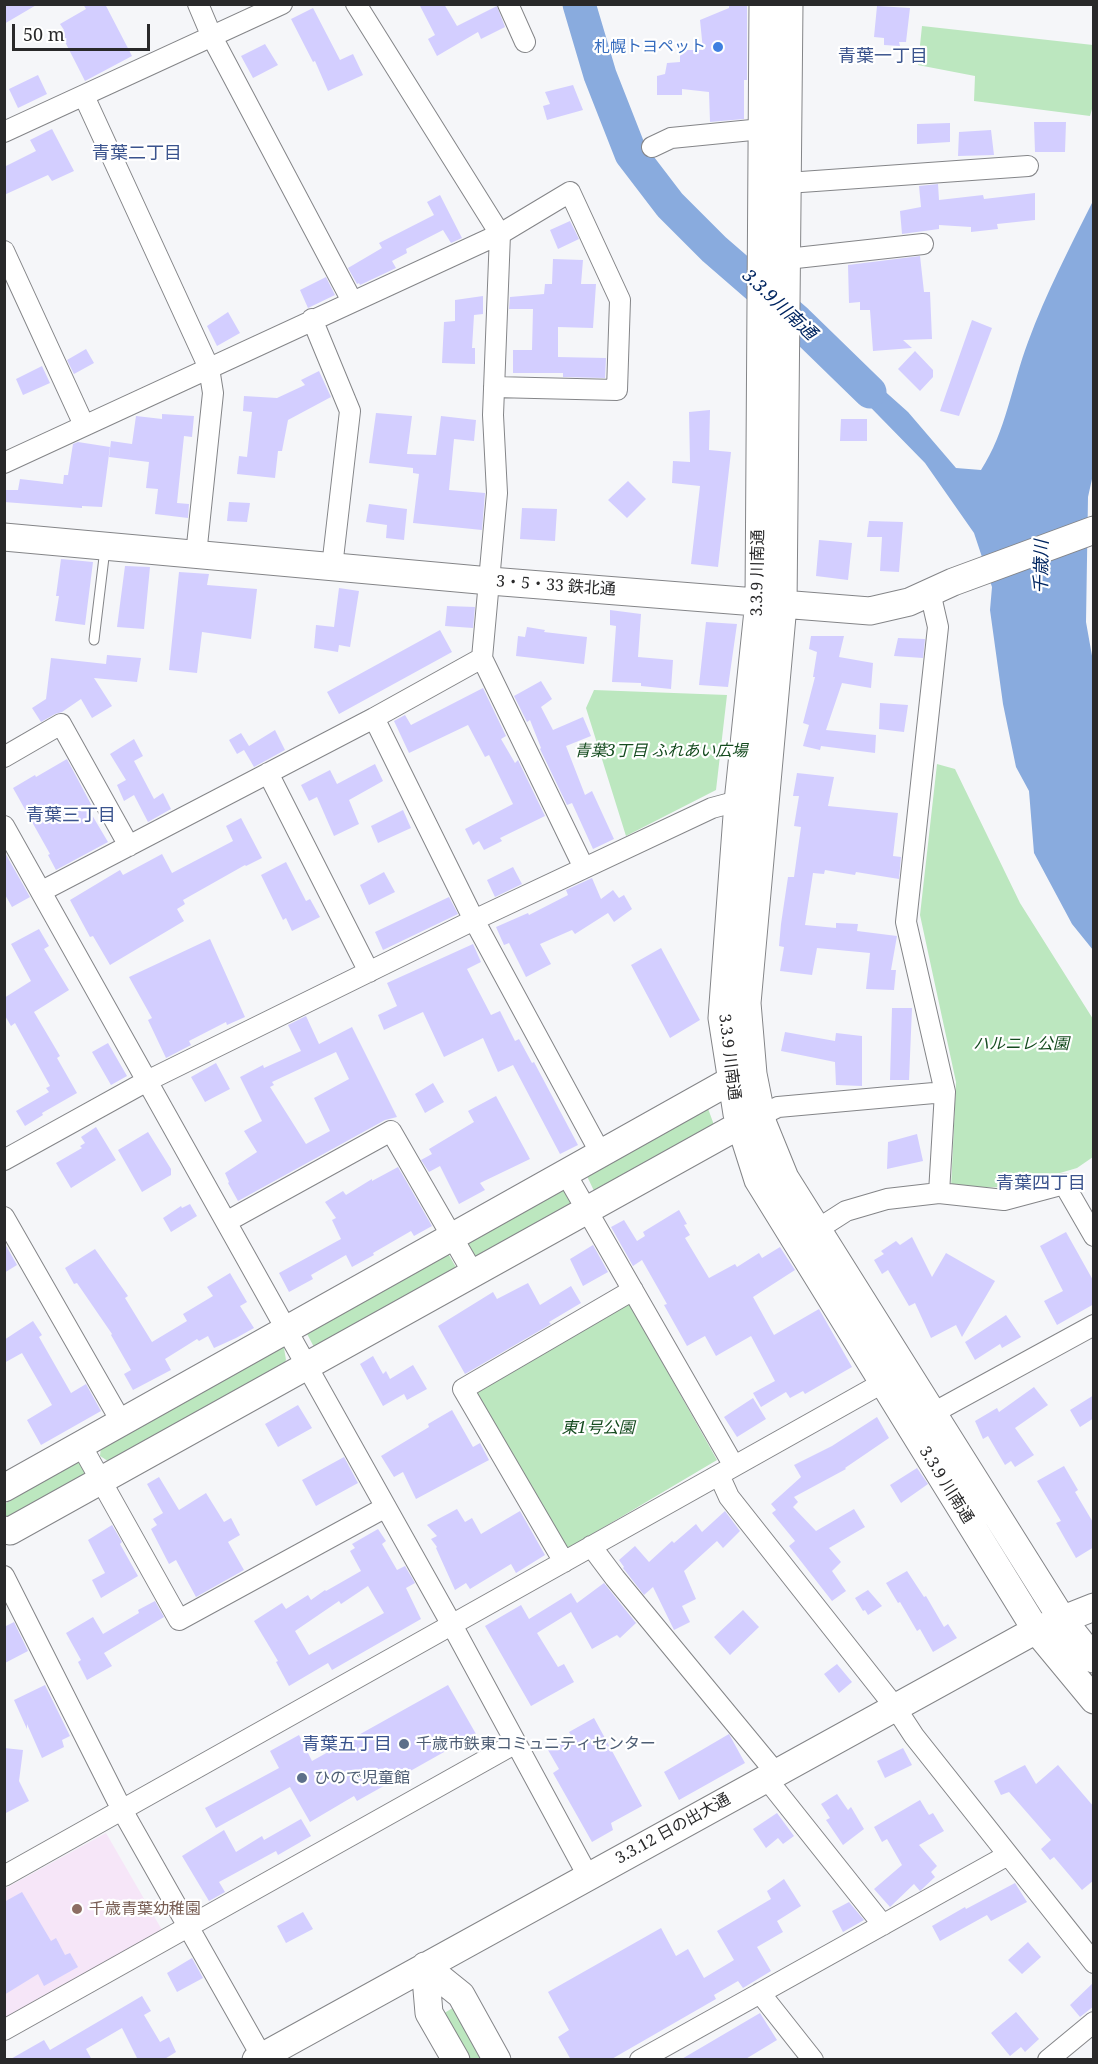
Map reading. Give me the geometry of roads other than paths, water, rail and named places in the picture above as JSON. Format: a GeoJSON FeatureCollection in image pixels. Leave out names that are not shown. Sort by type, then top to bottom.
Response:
{"type":"FeatureCollection","features":[{"type":"Feature","properties":{"kind":"street"},"geometry":{"type":"LineString","coordinates":[[198,4],[212,37],[352,301]]}},
{"type":"Feature","properties":{"kind":"street"},"geometry":{"type":"LineString","coordinates":[[4,132],[282,4]]}},
{"type":"Feature","properties":{"kind":"street"},"geometry":{"type":"LineString","coordinates":[[356,4],[500,234],[493,415],[497,493],[482,658],[584,868]]}},
{"type":"Feature","properties":{"kind":"street"},"geometry":{"type":"LineString","coordinates":[[508,4],[525,42]]}},
{"type":"Feature","properties":{"kind":"street"},"geometry":{"type":"LineString","coordinates":[[652,147],[671,138],[762,129],[763,4]]}},
{"type":"Feature","properties":{"kind":"street"},"geometry":{"type":"LineString","coordinates":[[789,4],[787,259],[923,244]]}},
{"type":"Feature","properties":{"kind":"street"},"geometry":{"type":"LineString","coordinates":[[84,96],[209,368],[213,393],[196,555]]}},
{"type":"Feature","properties":{"kind":"street","name":"3.3.9 川南通"},"geometry":{"type":"LineString","coordinates":[[762,129],[761,312],[771,603],[738,802],[722,1018],[742,1078],[751,1120],[758,1180],[807,1236],[921,1420],[1036,1630],[1094,1700]]}},
{"type":"Feature","properties":{"kind":"street"},"geometry":{"type":"LineString","coordinates":[[787,183],[1028,166]]}},
{"type":"Feature","properties":{"kind":"street"},"geometry":{"type":"LineString","coordinates":[[4,463],[500,234],[570,192],[620,300],[617,390],[494,387]]}},
{"type":"Feature","properties":{"kind":"street"},"geometry":{"type":"LineString","coordinates":[[4,251],[84,425]]}},
{"type":"Feature","properties":{"kind":"street","name":"3.3.9 川南通"},"geometry":{"type":"LineString","coordinates":[[742,1078],[766,792],[771,603],[786,337],[787,259]]}},
{"type":"Feature","properties":{"kind":"street"},"geometry":{"type":"LineString","coordinates":[[312,319],[350,411],[332,567]]}},
{"type":"Feature","properties":{"kind":"street","name":"3・5・33 鉄北通"},"geometry":{"type":"LineString","coordinates":[[4,537],[490,581],[870,611],[909,602],[942,587],[1094,530]]}},
{"type":"Feature","properties":{"kind":"street"},"geometry":{"type":"LineString","coordinates":[[939,1193],[945,1092],[906,922],[942,587]]}},
{"type":"Feature","properties":{"kind":"street"},"geometry":{"type":"LineString","coordinates":[[42,891],[374,718],[482,658]]}},
{"type":"Feature","properties":{"kind":"street"},"geometry":{"type":"LineString","coordinates":[[374,718],[474,920],[601,1154]]}},
{"type":"Feature","properties":{"kind":"street"},"geometry":{"type":"LineString","coordinates":[[4,757],[61,724],[129,846]]}},
{"type":"Feature","properties":{"kind":"street"},"geometry":{"type":"LineString","coordinates":[[268,773],[369,972]]}},
{"type":"Feature","properties":{"kind":"street"},"geometry":{"type":"LineString","coordinates":[[4,1160],[147,1081],[474,920],[712,808],[766,792]]}},
{"type":"Feature","properties":{"kind":"street"},"geometry":{"type":"LineString","coordinates":[[4,826],[387,1507],[588,1876]]}},
{"type":"Feature","properties":{"kind":"street"},"geometry":{"type":"LineString","coordinates":[[4,1488],[601,1154],[742,1078]]}},
{"type":"Feature","properties":{"kind":"street"},"geometry":{"type":"LineString","coordinates":[[4,1530],[10,1531],[587,1210],[778,1107],[945,1092]]}},
{"type":"Feature","properties":{"kind":"street"},"geometry":{"type":"LineString","coordinates":[[226,1222],[391,1131],[473,1273]]}},
{"type":"Feature","properties":{"kind":"street"},"geometry":{"type":"LineString","coordinates":[[566,1174],[633,1290],[726,1470],[729,1497],[1094,1963]]}},
{"type":"Feature","properties":{"kind":"street"},"geometry":{"type":"LineString","coordinates":[[807,1236],[846,1211],[887,1199],[939,1193],[1004,1200],[1064,1184],[1094,1236]]}},
{"type":"Feature","properties":{"kind":"street"},"geometry":{"type":"LineString","coordinates":[[4,1217],[122,1423]]}},
{"type":"Feature","properties":{"kind":"street"},"geometry":{"type":"LineString","coordinates":[[564,1562],[463,1389],[633,1290]]}},
{"type":"Feature","properties":{"kind":"street"},"geometry":{"type":"LineString","coordinates":[[921,1420],[1094,1325]]}},
{"type":"Feature","properties":{"kind":"street"},"geometry":{"type":"LineString","coordinates":[[4,1876],[894,1376]]}},
{"type":"Feature","properties":{"kind":"street","name":"3.3.9 川南通"},"geometry":{"type":"LineString","coordinates":[[921,1420],[1062,1619],[1094,1659]]}},
{"type":"Feature","properties":{"kind":"street"},"geometry":{"type":"LineString","coordinates":[[81,1445],[179,1620],[387,1507]]}},
{"type":"Feature","properties":{"kind":"street"},"geometry":{"type":"LineString","coordinates":[[591,1546],[771,1776],[883,1925]]}},
{"type":"Feature","properties":{"kind":"street"},"geometry":{"type":"LineString","coordinates":[[4,1576],[122,1810],[259,2058]]}},
{"type":"Feature","properties":{"kind":"street","name":"3.3.12 日の出大通"},"geometry":{"type":"LineString","coordinates":[[259,2058],[1036,1630],[1094,1607]]}},
{"type":"Feature","properties":{"kind":"street"},"geometry":{"type":"LineString","coordinates":[[4,2030],[516,1743]]}},
{"type":"Feature","properties":{"kind":"street"},"geometry":{"type":"LineString","coordinates":[[640,2060],[665,2054],[760,1993],[1008,1856]]}},
{"type":"Feature","properties":{"kind":"street"},"geometry":{"type":"LineString","coordinates":[[425,1966],[429,2013],[456,2060]]}},
{"type":"Feature","properties":{"kind":"street"},"geometry":{"type":"LineString","coordinates":[[425,1966],[461,1995],[497,2060]]}},
{"type":"Feature","properties":{"kind":"street"},"geometry":{"type":"LineString","coordinates":[[760,1993],[813,2060]]}},
{"type":"Feature","properties":{"kind":"street"},"geometry":{"type":"LineString","coordinates":[[1048,2060],[1094,2022]]}},
{"type":"Feature","properties":{"kind":"lane"},"geometry":{"type":"LineString","coordinates":[[94,640],[105,546]]}},
{"type":"Feature","properties":{"kind":"water","name":"千歳川"},"geometry":{"type":"Polygon","coordinates":[[[1093,201],[1094,470],[1088,497],[1086,622],[1094,667],[1093,950],[1072,924],[1034,853],[1029,791],[1016,767],[1003,704],[990,610],[992,587],[974,533],[925,463],[835,371],[843,354],[908,412],[956,468],[981,470],[1003,424],[1022,358],[1035,324],[1093,201]]]}},
{"type":"Feature","properties":{"kind":"waterway","name":"3.3.9川南通"},"geometry":{"type":"LineString","coordinates":[[579,4],[600,75],[631,154],[670,205],[714,249],[797,321],[870,392]]}},
{"type":"Feature","properties":{"kind":"place","name":"札幌トヨペット"},"geometry":{"type":"Point","coordinates":[718,47]}},
{"type":"Feature","properties":{"kind":"place","name":"千歳市鉄東コミュニティセンター"},"geometry":{"type":"Point","coordinates":[404,1744]}},
{"type":"Feature","properties":{"kind":"place","name":"ひので児童館"},"geometry":{"type":"Point","coordinates":[302,1778]}},
{"type":"Feature","properties":{"kind":"place","name":"千歳青葉幼稚園"},"geometry":{"type":"Point","coordinates":[77,1909]}},
{"type":"Feature","properties":{"kind":"district","name":"青葉一丁目"},"geometry":{"type":"Point","coordinates":[883,57]}},
{"type":"Feature","properties":{"kind":"district","name":"青葉二丁目"},"geometry":{"type":"Point","coordinates":[137,154]}},
{"type":"Feature","properties":{"kind":"district","name":"青葉三丁目"},"geometry":{"type":"Point","coordinates":[71,816]}},
{"type":"Feature","properties":{"kind":"district","name":"青葉四丁目"},"geometry":{"type":"Point","coordinates":[1041,1184]}},
{"type":"Feature","properties":{"kind":"district","name":"青葉五丁目"},"geometry":{"type":"Point","coordinates":[347,1745]}},
{"type":"Feature","properties":{"kind":"park label","name":"青葉3丁目 ふれあい広場"},"geometry":{"type":"Point","coordinates":[661,751]}},
{"type":"Feature","properties":{"kind":"park label","name":"ハルニレ公園"},"geometry":{"type":"Point","coordinates":[1021,1044]}},
{"type":"Feature","properties":{"kind":"park label","name":"東1号公園"},"geometry":{"type":"Point","coordinates":[598,1428]}}]}
